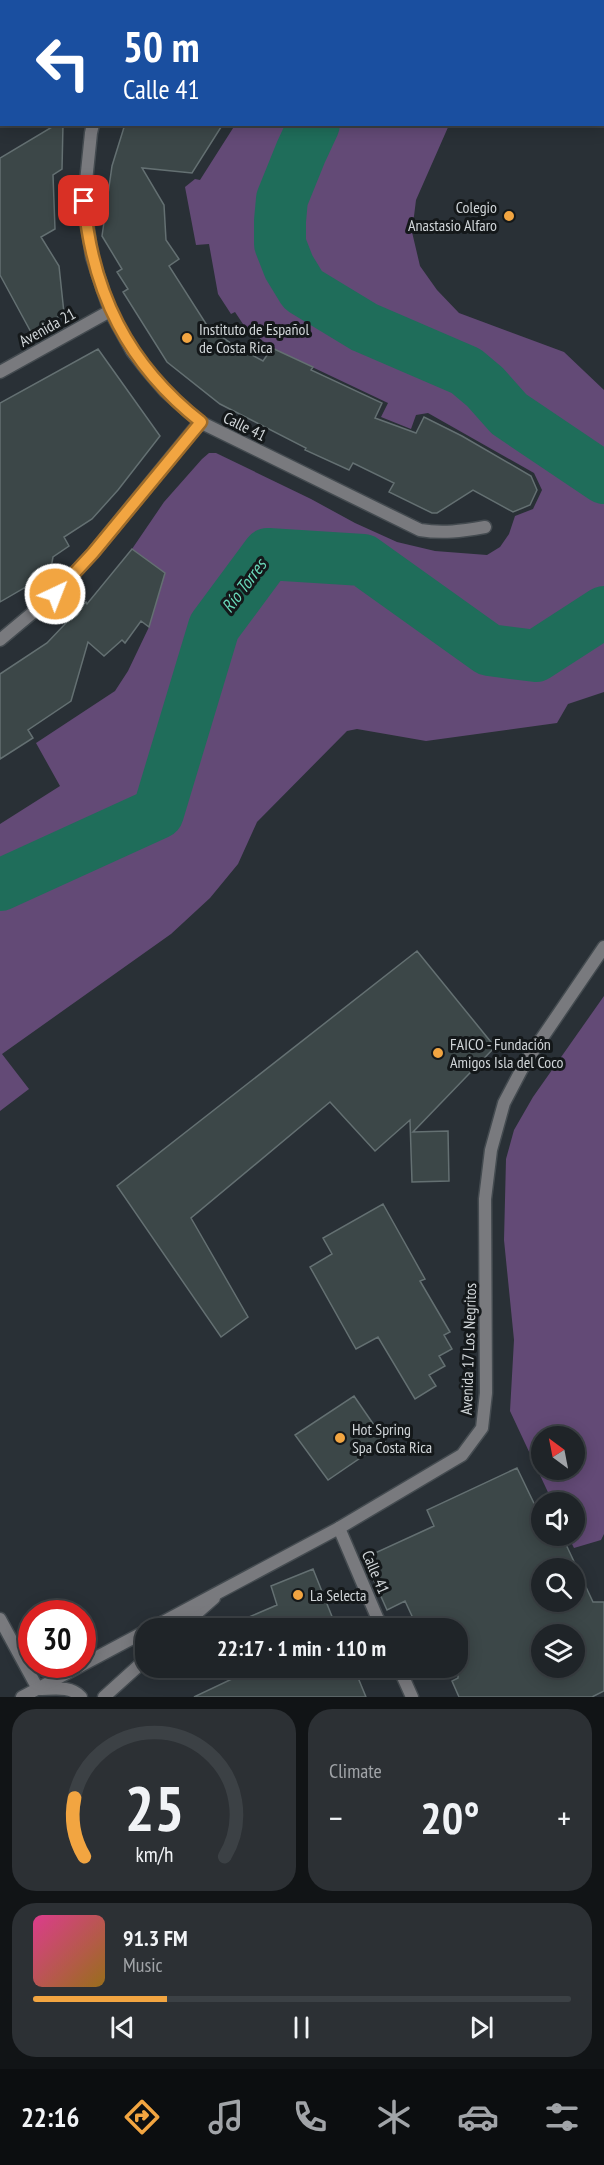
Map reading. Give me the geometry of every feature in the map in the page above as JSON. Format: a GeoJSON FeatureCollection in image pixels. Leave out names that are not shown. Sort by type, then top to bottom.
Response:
{"type":"FeatureCollection","features":[{"type":"Feature","properties":{"kind":"street","name":"Calle 41"},"geometry":{"type":"LineString","coordinates":[[93,126],[84,201],[92,257],[110,311],[132,351],[166,392],[201,422],[420,531],[453,533],[485,526]]}},
{"type":"Feature","properties":{"kind":"street","name":"Avenida 21"},"geometry":{"type":"LineString","coordinates":[[0,372],[110,311]]}},
{"type":"Feature","properties":{"kind":"street"},"geometry":{"type":"LineString","coordinates":[[0,640],[55,594],[93,553],[201,422]]}},
{"type":"Feature","properties":{"kind":"street","name":"Avenida 17 Los Negritos"},"geometry":{"type":"LineString","coordinates":[[170,1618],[339,1528],[462,1455],[482,1428],[486,1393],[485,1199],[491,1150],[504,1103],[525,1063],[604,947]]}},
{"type":"Feature","properties":{"kind":"street","name":"Calle 41"},"geometry":{"type":"LineString","coordinates":[[339,1528],[377,1618]]}},
{"type":"Feature","properties":{"kind":"street"},"geometry":{"type":"LineString","coordinates":[[191,1618],[222,1590]]}},
{"type":"Feature","properties":{"kind":"street"},"geometry":{"type":"LineString","coordinates":[[0,1619],[38,1689]]}},
{"type":"Feature","properties":{"kind":"street"},"geometry":{"type":"LineString","coordinates":[[22,1697],[135,1637]]}},
{"type":"Feature","properties":{"kind":"street"},"geometry":{"type":"LineString","coordinates":[[104,1697],[135,1669]]}},
{"type":"Feature","properties":{"kind":"street"},"geometry":{"type":"LineString","coordinates":[[403,1678],[412,1697]]}},
{"type":"Feature","properties":{"kind":"street"},"geometry":{"type":"LineString","coordinates":[[38,1689],[65,1688],[81,1697]]}},
{"type":"Feature","properties":{"kind":"shaded area"},"geometry":{"type":"Polygon","coordinates":[[[234,126],[449,126],[416,200],[412,232],[420,266],[437,290],[459,313],[564,352],[604,390],[604,692],[568,704],[557,723],[426,741],[357,729],[347,731],[257,822],[238,864],[210,898],[171,934],[2,1054],[29,1089],[0,1111],[0,824],[60,786],[36,743],[115,691],[128,671],[149,627],[164,574],[132,549],[164,502],[202,459],[209,453],[216,453],[397,542],[435,551],[487,555],[500,547],[509,534],[515,516],[533,509],[542,490],[534,473],[428,413],[416,415],[411,429],[381,417],[388,403],[272,348],[245,327],[235,312],[231,314],[218,294],[209,244],[196,245],[185,187],[195,179],[200,180],[234,126]]]}},
{"type":"Feature","properties":{"kind":"shaded area"},"geometry":{"type":"Polygon","coordinates":[[[604,996],[604,1534],[601,1540],[585,1545],[585,1492],[548,1492],[542,1480],[585,1480],[585,1426],[531,1426],[531,1456],[510,1411],[514,1340],[504,1240],[506,1159],[514,1130],[533,1097],[604,996]]]}},
{"type":"Feature","properties":{"kind":"building"},"geometry":{"type":"Polygon","coordinates":[[[54,126],[63,126],[62,169],[53,175],[55,229],[41,237],[59,266],[64,313],[32,334],[0,275],[0,158],[54,126]]]}},
{"type":"Feature","properties":{"kind":"building"},"geometry":{"type":"Polygon","coordinates":[[[124,126],[222,126],[192,173],[142,168],[164,205],[166,240],[179,259],[169,266],[208,327],[235,346],[263,361],[272,348],[313,367],[311,370],[382,403],[375,418],[416,433],[424,417],[462,436],[531,476],[537,490],[530,505],[513,512],[473,490],[437,513],[432,513],[389,492],[394,483],[353,463],[349,470],[305,450],[306,448],[220,404],[167,362],[123,292],[128,289],[117,272],[122,269],[102,236],[112,166],[124,126]]]}},
{"type":"Feature","properties":{"kind":"building"},"geometry":{"type":"Polygon","coordinates":[[[98,349],[160,436],[92,519],[64,537],[69,546],[53,557],[50,573],[0,602],[0,403],[98,349]]]}},
{"type":"Feature","properties":{"kind":"building"},"geometry":{"type":"Polygon","coordinates":[[[132,549],[165,573],[149,627],[141,621],[125,643],[122,640],[104,656],[88,642],[71,701],[28,730],[33,738],[0,759],[0,674],[47,643],[86,602],[87,604],[132,549]]]}},
{"type":"Feature","properties":{"kind":"building"},"geometry":{"type":"Polygon","coordinates":[[[417,951],[495,1047],[413,1132],[448,1131],[449,1181],[412,1182],[410,1120],[375,1151],[330,1102],[191,1218],[248,1317],[221,1337],[117,1186],[417,951]]]}},
{"type":"Feature","properties":{"kind":"building"},"geometry":{"type":"Polygon","coordinates":[[[383,1204],[425,1279],[420,1281],[450,1332],[444,1335],[452,1349],[439,1356],[445,1366],[429,1375],[436,1386],[415,1399],[378,1337],[356,1349],[310,1267],[332,1254],[323,1238],[383,1204]]]}},
{"type":"Feature","properties":{"kind":"building","name":"Hot Spring Spa Costa Rica"},"geometry":{"type":"Polygon","coordinates":[[[354,1396],[385,1441],[328,1480],[295,1435],[354,1396]]]}},
{"type":"Feature","properties":{"kind":"building"},"geometry":{"type":"Polygon","coordinates":[[[517,1468],[531,1497],[531,1546],[567,1546],[572,1558],[531,1558],[531,1612],[585,1612],[585,1585],[593,1602],[604,1602],[604,1691],[592,1697],[459,1697],[452,1681],[458,1678],[468,1678],[468,1618],[413,1618],[405,1601],[387,1610],[364,1558],[434,1526],[427,1510],[517,1468]]]}},
{"type":"Feature","properties":{"kind":"building","name":"La Selecta"},"geometry":{"type":"Polygon","coordinates":[[[313,1569],[333,1618],[247,1618],[277,1605],[271,1586],[313,1569]]]}},
{"type":"Feature","properties":{"kind":"building"},"geometry":{"type":"Polygon","coordinates":[[[234,1678],[358,1678],[366,1697],[194,1697],[234,1678]]]}},
{"type":"Feature","properties":{"kind":"waterway","name":"Río Torres"},"geometry":{"type":"LineString","coordinates":[[313,126],[282,199],[280,221],[280,244],[289,267],[303,290],[364,327],[466,371],[485,387],[509,414],[604,478]]}},
{"type":"Feature","properties":{"kind":"waterway","name":"Río Torres"},"geometry":{"type":"LineString","coordinates":[[0,885],[158,813],[214,627],[268,554],[363,560],[489,650],[536,656],[604,612]]}},
{"type":"Feature","properties":{"kind":"place","name":"Colegio Anastasio Alfaro"},"geometry":{"type":"Point","coordinates":[509,216]}},
{"type":"Feature","properties":{"kind":"place","name":"Instituto de Español de Costa Rica"},"geometry":{"type":"Point","coordinates":[187,338]}},
{"type":"Feature","properties":{"kind":"place","name":"FAICO - Fundación Amigos Isla del Coco"},"geometry":{"type":"Point","coordinates":[438,1053]}},
{"type":"Feature","properties":{"kind":"place","name":"Hot Spring Spa Costa Rica"},"geometry":{"type":"Point","coordinates":[340,1438]}},
{"type":"Feature","properties":{"kind":"place","name":"La Selecta"},"geometry":{"type":"Point","coordinates":[298,1595]}},
{"type":"Feature","properties":{"kind":"route"},"geometry":{"type":"LineString","coordinates":[[55,594],[93,553],[201,422],[166,392],[147,370],[132,351],[110,311],[92,257],[84,201]]}}]}
